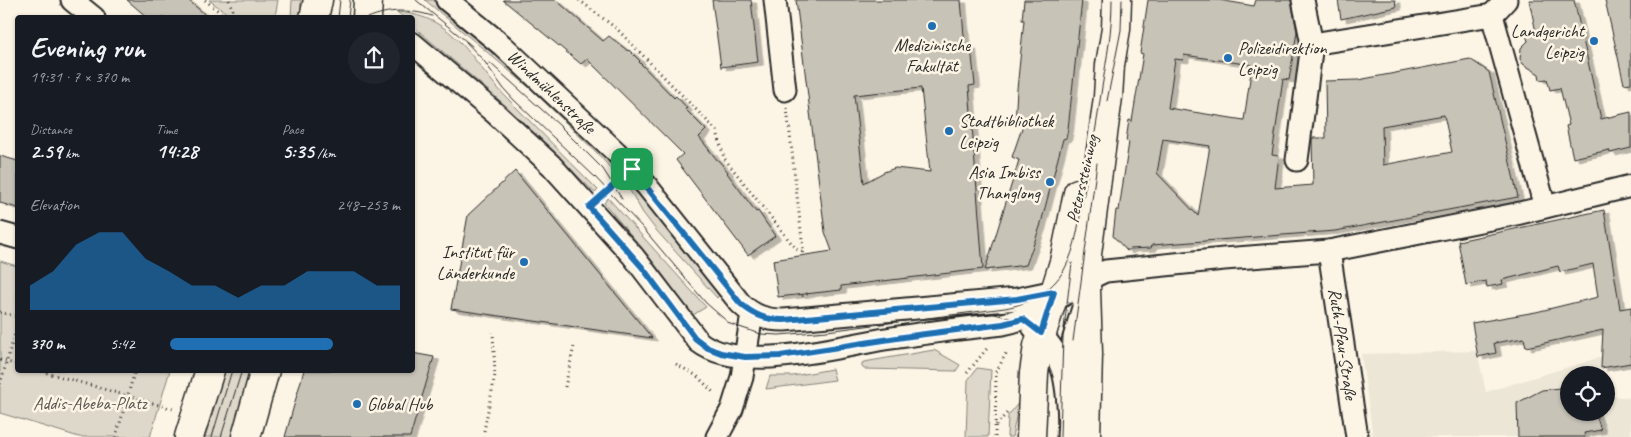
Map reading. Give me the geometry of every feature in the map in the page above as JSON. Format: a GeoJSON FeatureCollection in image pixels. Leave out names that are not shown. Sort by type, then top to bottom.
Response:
{"type":"FeatureCollection","features":[{"type":"Feature","properties":{"kind":"main road"},"geometry":{"type":"LineString","coordinates":[[315,15],[318,0]]}},
{"type":"Feature","properties":{"kind":"main road","name":"Peterssteinweg"},"geometry":{"type":"LineString","coordinates":[[1074,431],[1088,354],[1084,287],[1116,28],[1117,0]]}},
{"type":"Feature","properties":{"kind":"main road","name":"Peterssteinweg"},"geometry":{"type":"LineString","coordinates":[[1031,437],[1035,359],[1032,326],[1052,297],[1064,262],[1085,159],[1110,65]]}},
{"type":"Feature","properties":{"kind":"main road"},"geometry":{"type":"LineString","coordinates":[[189,437],[209,373]]}},
{"type":"Feature","properties":{"kind":"main road"},"geometry":{"type":"LineString","coordinates":[[246,437],[264,373]]}},
{"type":"Feature","properties":{"kind":"street"},"geometry":{"type":"LineString","coordinates":[[72,0],[90,15]]}},
{"type":"Feature","properties":{"kind":"street","name":"Windmühlenstraße"},"geometry":{"type":"LineString","coordinates":[[447,0],[503,46],[632,169],[740,303],[760,317],[775,320],[1052,297],[1084,287],[1101,273],[1117,269],[1329,251],[1516,214],[1631,186]]}},
{"type":"Feature","properties":{"kind":"street"},"geometry":{"type":"LineString","coordinates":[[775,0],[785,90]]}},
{"type":"Feature","properties":{"kind":"street"},"geometry":{"type":"LineString","coordinates":[[1297,160],[1312,44],[1302,0]]}},
{"type":"Feature","properties":{"kind":"street"},"geometry":{"type":"LineString","coordinates":[[1312,44],[1499,8],[1545,207]]}},
{"type":"Feature","properties":{"kind":"street"},"geometry":{"type":"LineString","coordinates":[[415,46],[496,114],[551,165],[642,267],[695,338],[708,348],[745,357],[797,354],[910,336],[1003,324],[1032,326]]}},
{"type":"Feature","properties":{"kind":"street"},"geometry":{"type":"LineString","coordinates":[[0,233],[15,237]]}},
{"type":"Feature","properties":{"kind":"street","name":"Ruth-Pfau-Straße"},"geometry":{"type":"LineString","coordinates":[[1329,251],[1357,437]]}},
{"type":"Feature","properties":{"kind":"street"},"geometry":{"type":"LineString","coordinates":[[990,301],[1032,326],[1049,343],[1062,365],[1074,431]]}},
{"type":"Feature","properties":{"kind":"street"},"geometry":{"type":"LineString","coordinates":[[717,437],[732,409],[742,377],[752,313]]}},
{"type":"Feature","properties":{"kind":"path"},"geometry":{"type":"LineString","coordinates":[[205,0],[223,15]]}},
{"type":"Feature","properties":{"kind":"path"},"geometry":{"type":"LineString","coordinates":[[229,0],[235,15]]}},
{"type":"Feature","properties":{"kind":"path"},"geometry":{"type":"LineString","coordinates":[[579,0],[618,29],[717,131],[724,158],[796,249],[804,252]]}},
{"type":"Feature","properties":{"kind":"path"},"geometry":{"type":"LineString","coordinates":[[785,90],[804,257]]}},
{"type":"Feature","properties":{"kind":"path"},"geometry":{"type":"LineString","coordinates":[[589,207],[632,169]]}},
{"type":"Feature","properties":{"kind":"path"},"geometry":{"type":"LineString","coordinates":[[0,312],[15,316]]}},
{"type":"Feature","properties":{"kind":"path"},"geometry":{"type":"LineString","coordinates":[[484,431],[495,374],[493,332]]}},
{"type":"Feature","properties":{"kind":"path"},"geometry":{"type":"LineString","coordinates":[[0,384],[15,334]]}},
{"type":"Feature","properties":{"kind":"path"},"geometry":{"type":"LineString","coordinates":[[967,373],[991,343]]}},
{"type":"Feature","properties":{"kind":"path"},"geometry":{"type":"LineString","coordinates":[[565,387],[574,346]]}},
{"type":"Feature","properties":{"kind":"path"},"geometry":{"type":"LineString","coordinates":[[995,437],[996,372],[1008,350]]}},
{"type":"Feature","properties":{"kind":"path"},"geometry":{"type":"LineString","coordinates":[[0,360],[15,364]]}},
{"type":"Feature","properties":{"kind":"path"},"geometry":{"type":"LineString","coordinates":[[676,364],[697,376],[717,395]]}},
{"type":"Feature","properties":{"kind":"path"},"geometry":{"type":"LineString","coordinates":[[47,373],[177,410]]}},
{"type":"Feature","properties":{"kind":"path"},"geometry":{"type":"LineString","coordinates":[[116,437],[134,373]]}},
{"type":"Feature","properties":{"kind":"shaded area"},"geometry":{"type":"Polygon","coordinates":[[[1477,351],[1486,392],[1560,369],[1560,421],[1615,421],[1615,396],[1631,398],[1631,437],[1373,437],[1361,354],[1477,351]]]}},
{"type":"Feature","properties":{"kind":"shaded area"},"geometry":{"type":"Polygon","coordinates":[[[1601,357],[1601,366],[1571,366],[1601,357]]]}},
{"type":"Feature","properties":{"kind":"green space"},"geometry":{"type":"Polygon","coordinates":[[[209,0],[278,0],[275,15],[229,15],[209,0]]]}},
{"type":"Feature","properties":{"kind":"green space"},"geometry":{"type":"Polygon","coordinates":[[[292,0],[301,0],[300,15],[291,15],[292,0]]]}},
{"type":"Feature","properties":{"kind":"green space"},"geometry":{"type":"Polygon","coordinates":[[[425,0],[433,0],[507,60],[621,170],[614,176],[608,165],[597,153],[531,89],[425,0]]]}},
{"type":"Feature","properties":{"kind":"green space"},"geometry":{"type":"Polygon","coordinates":[[[397,12],[417,15],[449,31],[507,98],[598,190],[595,193],[505,105],[415,28],[415,15],[401,15],[397,12]]]}},
{"type":"Feature","properties":{"kind":"green space"},"geometry":{"type":"Polygon","coordinates":[[[630,178],[719,295],[717,298],[643,213],[625,182],[630,178]]]}},
{"type":"Feature","properties":{"kind":"green space"},"geometry":{"type":"Polygon","coordinates":[[[608,198],[706,307],[693,315],[648,255],[604,203],[608,198]]]}},
{"type":"Feature","properties":{"kind":"green space","name":"Addis-Abeba-Platz"},"geometry":{"type":"Polygon","coordinates":[[[0,261],[15,265],[15,373],[169,373],[150,437],[79,437],[0,413],[0,261]]]}},
{"type":"Feature","properties":{"kind":"green space"},"geometry":{"type":"Polygon","coordinates":[[[934,350],[960,365],[956,371],[864,369],[862,367],[864,362],[934,350]]]}},
{"type":"Feature","properties":{"kind":"green space"},"geometry":{"type":"Polygon","coordinates":[[[977,368],[991,370],[988,437],[966,437],[968,380],[977,368]]]}},
{"type":"Feature","properties":{"kind":"green space"},"geometry":{"type":"Polygon","coordinates":[[[832,369],[835,380],[766,389],[770,376],[793,376],[832,369]]]}},
{"type":"Feature","properties":{"kind":"green space"},"geometry":{"type":"Polygon","coordinates":[[[222,373],[253,373],[235,437],[202,437],[222,373]]]}},
{"type":"Feature","properties":{"kind":"green space"},"geometry":{"type":"Polygon","coordinates":[[[1019,402],[1012,437],[1007,437],[1008,416],[1019,402]]]}},
{"type":"Feature","properties":{"kind":"building"},"geometry":{"type":"Polygon","coordinates":[[[127,0],[188,0],[206,15],[144,15],[127,0]]]}},
{"type":"Feature","properties":{"kind":"building"},"geometry":{"type":"Polygon","coordinates":[[[503,0],[556,0],[603,41],[609,36],[629,50],[674,98],[676,96],[687,108],[685,109],[706,130],[699,137],[728,172],[756,212],[758,211],[775,236],[748,255],[676,160],[683,154],[587,59],[581,64],[503,0]]]}},
{"type":"Feature","properties":{"kind":"building"},"geometry":{"type":"Polygon","coordinates":[[[712,0],[751,0],[758,62],[721,67],[712,0]]]}},
{"type":"Feature","properties":{"kind":"building","name":"Stadtbibliothek Leipzig"},"geometry":{"type":"Polygon","coordinates":[[[796,0],[961,0],[965,47],[971,47],[975,85],[969,86],[983,269],[841,286],[841,290],[778,297],[773,260],[832,251],[825,232],[796,0]],[[921,88],[854,95],[864,183],[895,168],[930,172],[921,88]]]}},
{"type":"Feature","properties":{"kind":"building"},"geometry":{"type":"Polygon","coordinates":[[[1024,0],[1082,0],[1068,129],[1066,138],[1063,139],[1040,227],[1026,265],[985,270],[1019,160],[1012,157],[1023,125],[1015,124],[1024,0]]]}},
{"type":"Feature","properties":{"kind":"building"},"geometry":{"type":"Polygon","coordinates":[[[1148,0],[1219,0],[1254,6],[1256,0],[1291,0],[1297,32],[1289,80],[1283,79],[1272,155],[1279,156],[1275,188],[1313,185],[1312,138],[1326,138],[1325,81],[1358,80],[1470,59],[1489,72],[1518,197],[1335,231],[1152,245],[1151,248],[1130,249],[1127,251],[1113,236],[1116,210],[1119,210],[1129,142],[1126,141],[1129,120],[1132,121],[1143,54],[1140,53],[1148,0]],[[1184,55],[1183,60],[1175,59],[1168,108],[1244,120],[1252,65],[1184,55]],[[1444,115],[1382,126],[1383,165],[1452,152],[1444,115]],[[1163,139],[1157,173],[1198,216],[1210,146],[1163,139]]]}},
{"type":"Feature","properties":{"kind":"building"},"geometry":{"type":"Polygon","coordinates":[[[1338,0],[1395,0],[1396,7],[1341,19],[1338,0]]]}},
{"type":"Feature","properties":{"kind":"building"},"geometry":{"type":"Polygon","coordinates":[[[1529,0],[1574,0],[1601,119],[1631,112],[1631,148],[1610,153],[1609,150],[1573,158],[1566,126],[1569,125],[1560,88],[1550,90],[1547,79],[1540,80],[1539,74],[1523,64],[1520,59],[1521,48],[1528,41],[1526,35],[1536,32],[1529,0]]]}},
{"type":"Feature","properties":{"kind":"building"},"geometry":{"type":"Polygon","coordinates":[[[1605,0],[1631,0],[1631,83],[1624,84],[1605,0]]]}},
{"type":"Feature","properties":{"kind":"building"},"geometry":{"type":"Polygon","coordinates":[[[0,156],[15,160],[15,207],[0,203],[0,156]]]}},
{"type":"Feature","properties":{"kind":"building","name":"Institut für Länderkunde"},"geometry":{"type":"Polygon","coordinates":[[[515,171],[652,338],[451,309],[468,215],[515,171]]]}},
{"type":"Feature","properties":{"kind":"building"},"geometry":{"type":"Polygon","coordinates":[[[1604,210],[1620,309],[1631,307],[1631,363],[1601,366],[1603,330],[1526,347],[1524,338],[1494,343],[1496,353],[1478,357],[1472,323],[1536,312],[1598,297],[1593,264],[1560,272],[1558,266],[1502,280],[1503,284],[1487,287],[1486,281],[1466,285],[1458,241],[1604,210]]]}},
{"type":"Feature","properties":{"kind":"building","name":"Global Hub"},"geometry":{"type":"Polygon","coordinates":[[[415,354],[434,357],[410,437],[285,437],[303,373],[415,373],[415,354]]]}},
{"type":"Feature","properties":{"kind":"building"},"geometry":{"type":"Polygon","coordinates":[[[1560,388],[1560,421],[1598,421],[1601,430],[1584,433],[1585,437],[1518,437],[1517,403],[1542,390],[1560,388]]]}},
{"type":"Feature","properties":{"kind":"tram line"},"geometry":{"type":"LineString","coordinates":[[338,15],[340,0]]}},
{"type":"Feature","properties":{"kind":"tram line"},"geometry":{"type":"LineString","coordinates":[[348,15],[350,0]]}},
{"type":"Feature","properties":{"kind":"tram line"},"geometry":{"type":"LineString","coordinates":[[416,0],[472,46]]}},
{"type":"Feature","properties":{"kind":"tram line"},"geometry":{"type":"LineString","coordinates":[[466,42],[484,61],[514,100],[595,177],[642,227],[706,303],[730,324],[761,334],[779,335],[827,331],[1005,308],[1031,300],[1053,284],[1064,270],[1072,252],[1077,233],[1107,55],[1112,0]]}},
{"type":"Feature","properties":{"kind":"tram line"},"geometry":{"type":"LineString","coordinates":[[1107,101],[1121,30],[1122,0]]}},
{"type":"Feature","properties":{"kind":"tram line"},"geometry":{"type":"LineString","coordinates":[[376,15],[400,11],[432,16]]}},
{"type":"Feature","properties":{"kind":"tram line"},"geometry":{"type":"LineString","coordinates":[[490,63],[559,125],[603,169],[622,199]]}},
{"type":"Feature","properties":{"kind":"tram line"},"geometry":{"type":"LineString","coordinates":[[1073,341],[1097,163]]}},
{"type":"Feature","properties":{"kind":"tram line"},"geometry":{"type":"LineString","coordinates":[[1060,437],[1063,336],[1072,263]]}},
{"type":"Feature","properties":{"kind":"tram line"},"geometry":{"type":"LineString","coordinates":[[991,313],[1017,320],[1041,334]]}},
{"type":"Feature","properties":{"kind":"tram line"},"geometry":{"type":"LineString","coordinates":[[212,437],[231,373]]}},
{"type":"Feature","properties":{"kind":"tram line"},"geometry":{"type":"LineString","coordinates":[[221,437],[241,373]]}},
{"type":"Feature","properties":{"kind":"place","name":"Medizinische Fakultät"},"geometry":{"type":"Point","coordinates":[932,26]}},
{"type":"Feature","properties":{"kind":"place","name":"Landgericht Leipzig"},"geometry":{"type":"Point","coordinates":[1594,41]}},
{"type":"Feature","properties":{"kind":"place","name":"Polizeidirektion Leipzig"},"geometry":{"type":"Point","coordinates":[1228,58]}},
{"type":"Feature","properties":{"kind":"place","name":"Stadtbibliothek Leipzig"},"geometry":{"type":"Point","coordinates":[949,131]}},
{"type":"Feature","properties":{"kind":"place","name":"Asia Imbiss Thanglong"},"geometry":{"type":"Point","coordinates":[1050,182]}},
{"type":"Feature","properties":{"kind":"place","name":"Institut für Länderkunde"},"geometry":{"type":"Point","coordinates":[524,262]}},
{"type":"Feature","properties":{"kind":"place","name":"Global Hub"},"geometry":{"type":"Point","coordinates":[357,404]}},
{"type":"Feature","properties":{"kind":"route"},"geometry":{"type":"LineString","coordinates":[[632,169],[740,303],[760,317],[784,320],[876,310],[1017,299],[1054,292],[1041,334],[1023,319],[1003,324],[866,342],[780,356],[745,357],[710,349],[690,333],[642,267],[589,207],[632,169]]}}]}
